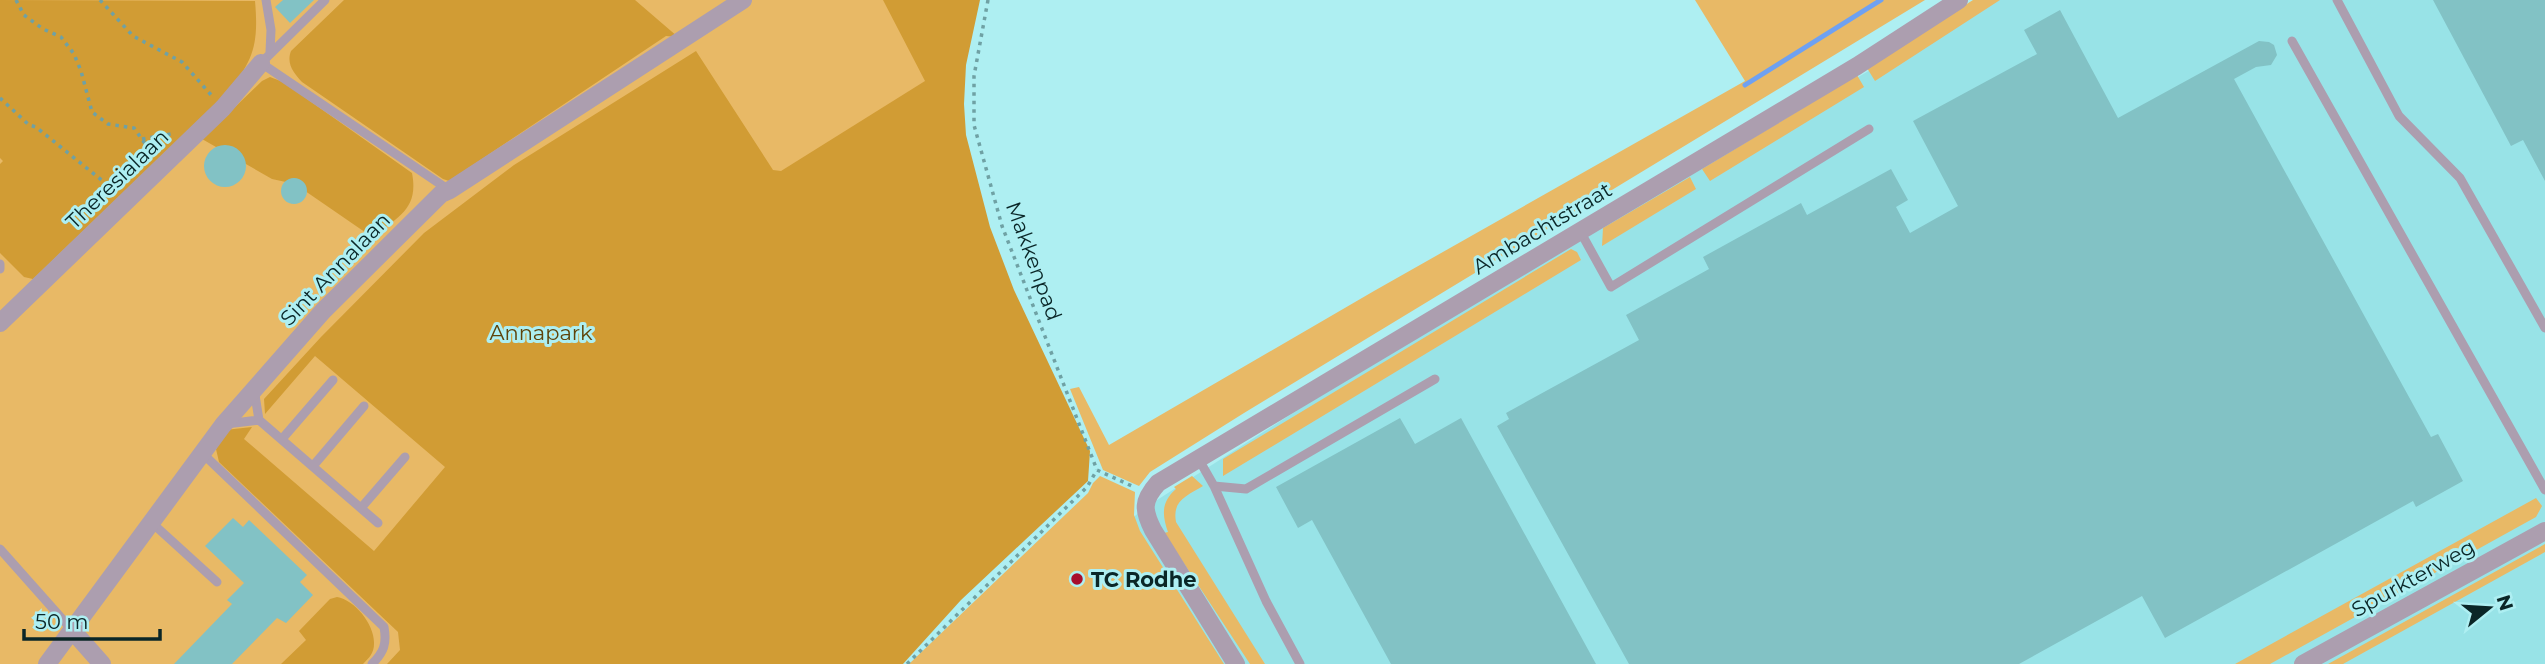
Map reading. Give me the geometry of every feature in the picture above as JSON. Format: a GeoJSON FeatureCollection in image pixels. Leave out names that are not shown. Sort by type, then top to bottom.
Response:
{"type":"FeatureCollection","features":[{"type":"Feature","properties":{"kind":"street","name":"Sint Annalaan"},"geometry":{"type":"LineString","coordinates":[[47,664],[201,452],[254,388],[323,311],[441,194],[743,0]]}},
{"type":"Feature","properties":{"kind":"street","name":"Ambachtstraat"},"geometry":{"type":"LineString","coordinates":[[1148,494],[1158,484],[1198,458],[1857,66],[1959,0]]}},
{"type":"Feature","properties":{"kind":"street","name":"Theresialaan"},"geometry":{"type":"LineString","coordinates":[[0,323],[223,108],[265,58]]}},
{"type":"Feature","properties":{"kind":"street"},"geometry":{"type":"LineString","coordinates":[[1148,494],[1144,512],[1153,530],[1236,664]]}},
{"type":"Feature","properties":{"kind":"street","name":"Spurkterweg"},"geometry":{"type":"LineString","coordinates":[[2302,664],[2545,531]]}},
{"type":"Feature","properties":{"kind":"street"},"geometry":{"type":"LineString","coordinates":[[72,631],[102,664]]}},
{"type":"Feature","properties":{"kind":"lane"},"geometry":{"type":"LineString","coordinates":[[265,58],[271,30],[266,0]]}},
{"type":"Feature","properties":{"kind":"lane"},"geometry":{"type":"LineString","coordinates":[[265,58],[325,0]]}},
{"type":"Feature","properties":{"kind":"lane"},"geometry":{"type":"LineString","coordinates":[[2337,0],[2399,116],[2460,178],[2545,328]]}},
{"type":"Feature","properties":{"kind":"lane"},"geometry":{"type":"LineString","coordinates":[[2292,41],[2545,490]]}},
{"type":"Feature","properties":{"kind":"lane"},"geometry":{"type":"LineString","coordinates":[[265,58],[450,190]]}},
{"type":"Feature","properties":{"kind":"lane"},"geometry":{"type":"LineString","coordinates":[[1580,232],[1611,287],[1869,130]]}},
{"type":"Feature","properties":{"kind":"lane"},"geometry":{"type":"LineString","coordinates":[[0,264],[0,269]]}},
{"type":"Feature","properties":{"kind":"lane"},"geometry":{"type":"LineString","coordinates":[[1214,486],[1247,489],[1435,379]]}},
{"type":"Feature","properties":{"kind":"lane"},"geometry":{"type":"LineString","coordinates":[[282,439],[333,380]]}},
{"type":"Feature","properties":{"kind":"lane"},"geometry":{"type":"LineString","coordinates":[[254,388],[260,420],[379,523]]}},
{"type":"Feature","properties":{"kind":"lane"},"geometry":{"type":"LineString","coordinates":[[313,467],[364,407]]}},
{"type":"Feature","properties":{"kind":"lane"},"geometry":{"type":"LineString","coordinates":[[223,425],[260,420]]}},
{"type":"Feature","properties":{"kind":"lane"},"geometry":{"type":"LineString","coordinates":[[201,452],[384,627],[387,642],[381,655],[372,664]]}},
{"type":"Feature","properties":{"kind":"lane"},"geometry":{"type":"LineString","coordinates":[[361,508],[405,457]]}},
{"type":"Feature","properties":{"kind":"lane"},"geometry":{"type":"LineString","coordinates":[[1198,458],[1300,664]]}},
{"type":"Feature","properties":{"kind":"lane"},"geometry":{"type":"LineString","coordinates":[[150,522],[217,582]]}},
{"type":"Feature","properties":{"kind":"lane"},"geometry":{"type":"LineString","coordinates":[[0,549],[72,631]]}},
{"type":"Feature","properties":{"kind":"path"},"geometry":{"type":"LineString","coordinates":[[16,0],[24,15],[43,29],[61,37],[74,54],[92,112],[108,124],[134,128],[142,139]]}},
{"type":"Feature","properties":{"kind":"path"},"geometry":{"type":"LineString","coordinates":[[100,0],[133,36],[182,62],[223,108]]}},
{"type":"Feature","properties":{"kind":"path","name":"Makkenpad"},"geometry":{"type":"LineString","coordinates":[[988,0],[974,76],[974,125],[1002,226],[1097,470]]}},
{"type":"Feature","properties":{"kind":"path"},"geometry":{"type":"LineString","coordinates":[[0,98],[29,125],[36,127],[80,165],[128,200]]}},
{"type":"Feature","properties":{"kind":"path"},"geometry":{"type":"LineString","coordinates":[[907,664],[1087,487],[1097,470],[1148,494]]}},
{"type":"Feature","properties":{"kind":"shaded area"},"geometry":{"type":"Polygon","coordinates":[[[1991,0],[2545,0],[2545,664],[1204,664],[1120,529],[1143,509],[1434,323],[1991,0]]]}},
{"type":"Feature","properties":{"kind":"green space","name":"Annapark"},"geometry":{"type":"Polygon","coordinates":[[[0,0],[978,0],[957,95],[893,664],[0,664],[0,0]]]}},
{"type":"Feature","properties":{"kind":"green space"},"geometry":{"type":"Polygon","coordinates":[[[0,0],[255,1],[255,42],[248,63],[234,84],[33,279],[24,277],[0,253],[0,164],[3,161],[0,158],[0,0]]]}},
{"type":"Feature","properties":{"kind":"green space"},"geometry":{"type":"Polygon","coordinates":[[[344,0],[635,0],[678,37],[666,36],[449,181],[302,82],[294,72],[289,60],[291,51],[344,0]]]}},
{"type":"Feature","properties":{"kind":"green space"},"geometry":{"type":"Polygon","coordinates":[[[883,0],[980,0],[966,65],[966,135],[990,227],[1014,290],[1090,451],[1088,481],[961,600],[903,664],[387,664],[400,650],[398,632],[219,462],[216,449],[225,430],[252,427],[244,439],[374,551],[445,467],[315,356],[265,414],[264,399],[321,337],[424,233],[514,165],[696,51],[773,170],[781,171],[925,81],[883,0]]]}},
{"type":"Feature","properties":{"kind":"green space"},"geometry":{"type":"Polygon","coordinates":[[[1695,0],[1925,0],[1244,413],[1150,472],[1139,486],[1103,470],[1070,389],[1079,387],[1109,445],[1745,81],[1695,0]]]}},
{"type":"Feature","properties":{"kind":"green space"},"geometry":{"type":"Polygon","coordinates":[[[1973,0],[2000,0],[1875,81],[1867,68],[1973,0]]]}},
{"type":"Feature","properties":{"kind":"green space"},"geometry":{"type":"Polygon","coordinates":[[[1857,75],[1864,87],[1710,181],[1702,169],[1857,75]]]}},
{"type":"Feature","properties":{"kind":"green space"},"geometry":{"type":"Polygon","coordinates":[[[270,77],[283,82],[412,173],[413,185],[409,204],[398,217],[372,237],[295,184],[272,179],[202,139],[262,81],[270,77]]]}},
{"type":"Feature","properties":{"kind":"green space"},"geometry":{"type":"Polygon","coordinates":[[[1690,177],[1696,189],[1602,246],[1603,228],[1690,177]]]}},
{"type":"Feature","properties":{"kind":"green space"},"geometry":{"type":"Polygon","coordinates":[[[1571,249],[1577,252],[1581,260],[1223,476],[1223,459],[1571,249]]]}},
{"type":"Feature","properties":{"kind":"green space","name":"TC Rodhe"},"geometry":{"type":"Polygon","coordinates":[[[1100,476],[1135,492],[1134,515],[1140,531],[1224,664],[909,664],[1088,493],[1100,476]]]}},
{"type":"Feature","properties":{"kind":"green space"},"geometry":{"type":"Polygon","coordinates":[[[1192,476],[1203,486],[1186,496],[1176,508],[1176,522],[1265,664],[1250,664],[1164,533],[1168,532],[1165,504],[1176,489],[1174,487],[1192,476]]]}},
{"type":"Feature","properties":{"kind":"green space"},"geometry":{"type":"Polygon","coordinates":[[[2536,498],[2542,506],[2536,517],[2270,664],[2235,664],[2536,498]]]}},
{"type":"Feature","properties":{"kind":"green space"},"geometry":{"type":"Polygon","coordinates":[[[2545,544],[2545,552],[2343,664],[2328,664],[2545,544]]]}},
{"type":"Feature","properties":{"kind":"green space"},"geometry":{"type":"Polygon","coordinates":[[[337,597],[357,608],[371,629],[374,644],[369,657],[363,664],[281,664],[306,640],[299,631],[330,599],[337,597]]]}},
{"type":"Feature","properties":{"kind":"building"},"geometry":{"type":"Polygon","coordinates":[[[283,0],[314,0],[290,23],[275,7],[283,0]]]}},
{"type":"Feature","properties":{"kind":"building"},"geometry":{"type":"Polygon","coordinates":[[[2433,0],[2545,0],[2545,181],[2523,140],[2511,146],[2433,0]]]}},
{"type":"Feature","properties":{"kind":"building"},"geometry":{"type":"Polygon","coordinates":[[[2060,10],[2118,118],[2259,41],[2274,45],[2277,55],[2271,65],[2256,67],[2234,79],[2431,437],[2438,434],[2463,481],[2416,507],[2413,501],[2165,638],[2142,596],[2019,664],[1629,664],[1497,426],[1509,419],[1506,413],[1639,340],[1626,315],[1709,269],[1703,257],[1801,203],[1807,215],[1891,169],[1908,200],[1896,207],[1910,233],[1958,206],[1913,121],[2037,54],[2024,30],[2060,10]]]}},
{"type":"Feature","properties":{"kind":"building"},"geometry":{"type":"Polygon","coordinates":[[[225,145],[240,151],[246,166],[240,181],[225,187],[210,181],[204,166],[210,151],[225,145]]]}},
{"type":"Feature","properties":{"kind":"building"},"geometry":{"type":"Polygon","coordinates":[[[294,178],[303,182],[307,191],[303,200],[294,204],[285,200],[281,191],[285,182],[294,178]]]}},
{"type":"Feature","properties":{"kind":"building"},"geometry":{"type":"Polygon","coordinates":[[[1400,418],[1415,444],[1461,418],[1596,664],[1391,664],[1312,520],[1298,528],[1276,487],[1400,418]]]}},
{"type":"Feature","properties":{"kind":"building"},"geometry":{"type":"Polygon","coordinates":[[[233,518],[243,527],[249,520],[307,575],[300,582],[313,595],[286,623],[277,618],[232,664],[174,664],[232,604],[227,600],[244,583],[205,546],[233,518]]]}},
{"type":"Feature","properties":{"kind":"waterway"},"geometry":{"type":"LineString","coordinates":[[1745,85],[1881,0]]}},
{"type":"Feature","properties":{"kind":"place","name":"TC Rodhe"},"geometry":{"type":"Point","coordinates":[1077,579]}}]}
